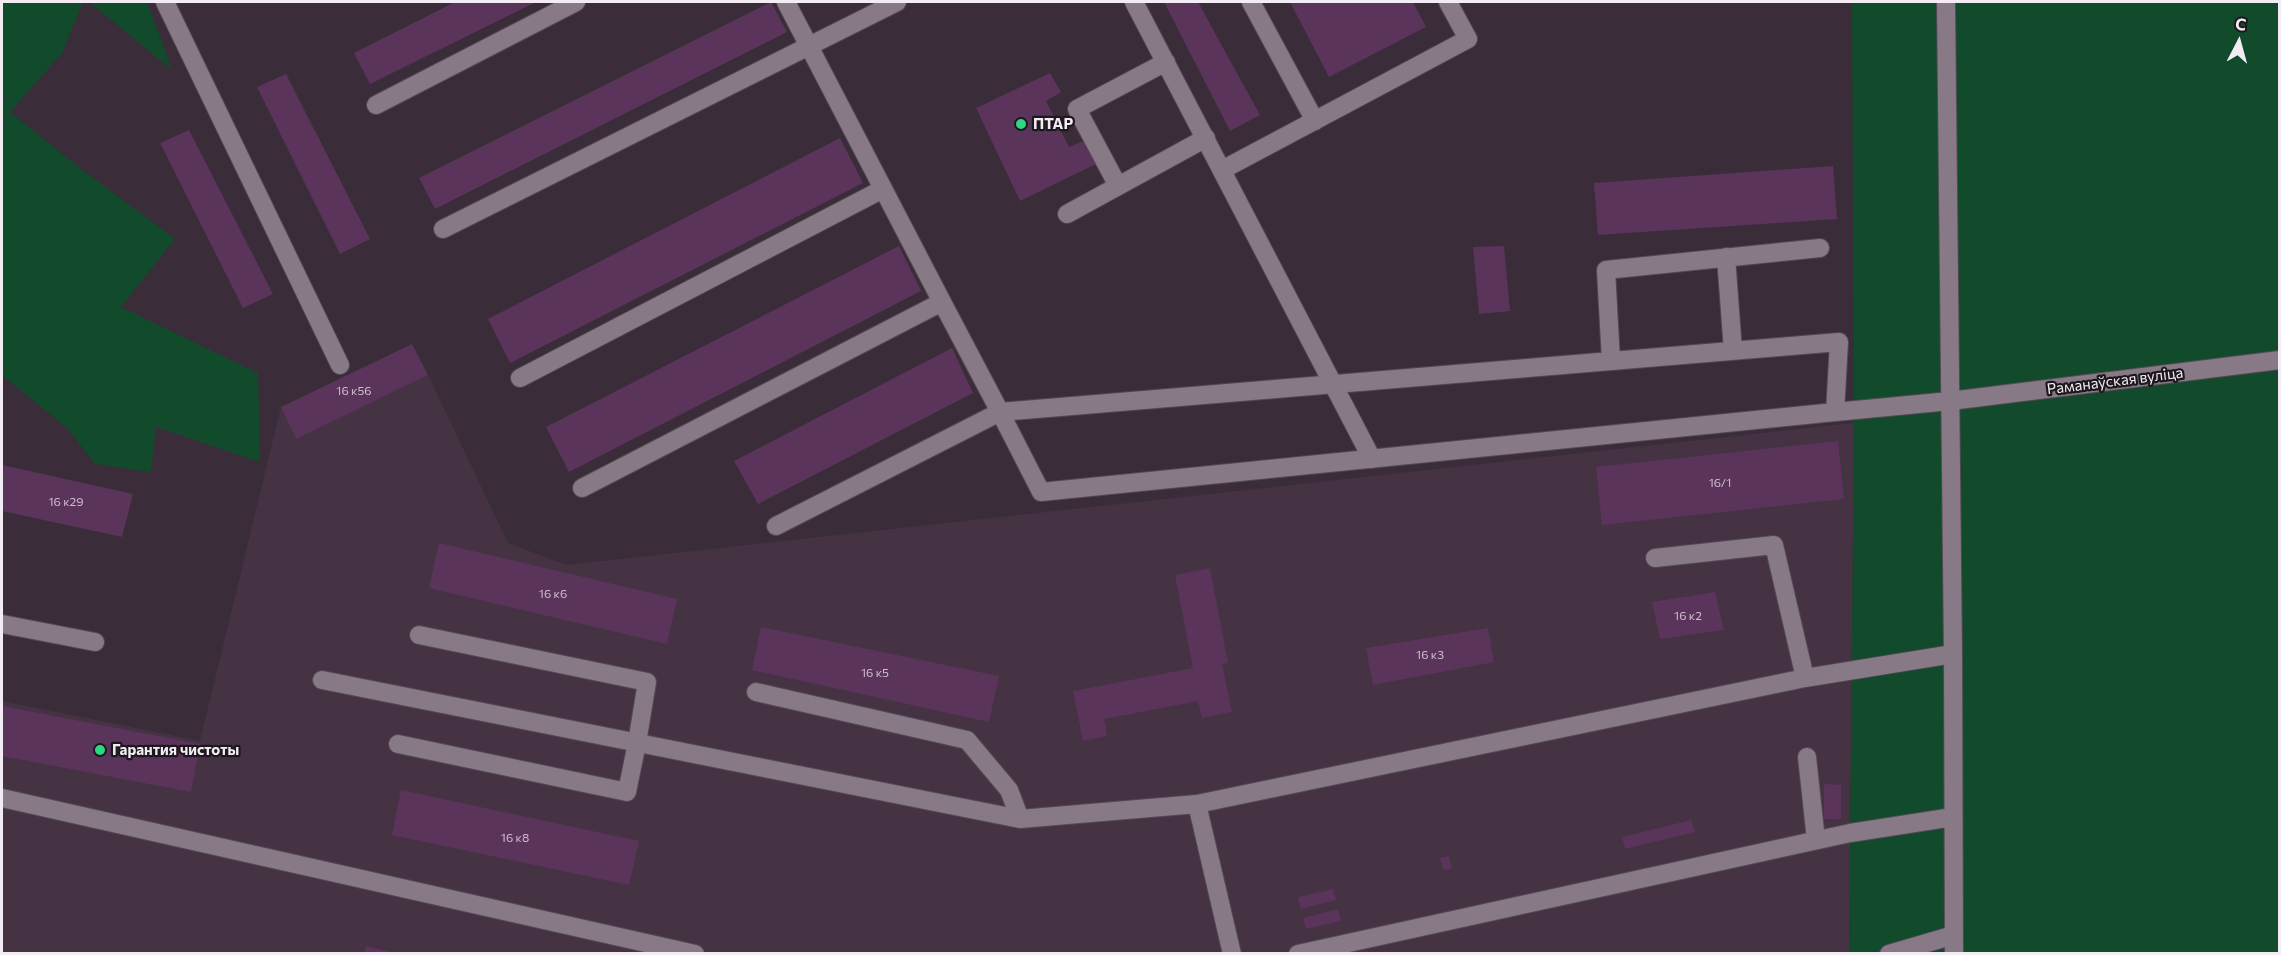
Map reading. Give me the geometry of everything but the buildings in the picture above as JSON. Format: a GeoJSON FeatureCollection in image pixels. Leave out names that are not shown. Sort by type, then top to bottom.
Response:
{"type":"FeatureCollection","features":[{"type":"Feature","properties":{"kind":"street"},"geometry":{"type":"LineString","coordinates":[[165,2],[340,365]]}},
{"type":"Feature","properties":{"kind":"street"},"geometry":{"type":"LineString","coordinates":[[376,105],[576,2]]}},
{"type":"Feature","properties":{"kind":"street"},"geometry":{"type":"LineString","coordinates":[[786,2],[1000,412]]}},
{"type":"Feature","properties":{"kind":"street"},"geometry":{"type":"LineString","coordinates":[[443,229],[897,2]]}},
{"type":"Feature","properties":{"kind":"street"},"geometry":{"type":"LineString","coordinates":[[1134,2],[1372,459]]}},
{"type":"Feature","properties":{"kind":"street"},"geometry":{"type":"LineString","coordinates":[[1251,2],[1315,121]]}},
{"type":"Feature","properties":{"kind":"street"},"geometry":{"type":"LineString","coordinates":[[1222,170],[1468,39],[1448,2]]}},
{"type":"Feature","properties":{"kind":"street"},"geometry":{"type":"LineString","coordinates":[[1946,2],[1954,954]]}},
{"type":"Feature","properties":{"kind":"street"},"geometry":{"type":"LineString","coordinates":[[1118,186],[1077,109],[1166,62]]}},
{"type":"Feature","properties":{"kind":"street"},"geometry":{"type":"LineString","coordinates":[[1067,214],[1206,138]]}},
{"type":"Feature","properties":{"kind":"street"},"geometry":{"type":"LineString","coordinates":[[520,378],[883,189]]}},
{"type":"Feature","properties":{"kind":"street"},"geometry":{"type":"LineString","coordinates":[[1611,361],[1605,270],[1820,248]]}},
{"type":"Feature","properties":{"kind":"street"},"geometry":{"type":"LineString","coordinates":[[1726,257],[1733,351]]}},
{"type":"Feature","properties":{"kind":"street"},"geometry":{"type":"LineString","coordinates":[[582,488],[942,302]]}},
{"type":"Feature","properties":{"kind":"street"},"geometry":{"type":"LineString","coordinates":[[776,526],[1000,412],[1839,342],[1835,412]]}},
{"type":"Feature","properties":{"kind":"street","name":"Раманаўская вуліца"},"geometry":{"type":"LineString","coordinates":[[1000,412],[1041,492],[1950,401],[2280,360]]}},
{"type":"Feature","properties":{"kind":"street"},"geometry":{"type":"LineString","coordinates":[[1655,558],[1774,545],[1805,678]]}},
{"type":"Feature","properties":{"kind":"street"},"geometry":{"type":"LineString","coordinates":[[2,624],[95,642]]}},
{"type":"Feature","properties":{"kind":"street"},"geometry":{"type":"LineString","coordinates":[[398,744],[627,792],[638,743],[647,682],[419,635]]}},
{"type":"Feature","properties":{"kind":"street"},"geometry":{"type":"LineString","coordinates":[[322,680],[1020,819],[1197,804],[1805,678],[1953,654]]}},
{"type":"Feature","properties":{"kind":"street"},"geometry":{"type":"LineString","coordinates":[[756,692],[967,740],[1009,790],[1020,819]]}},
{"type":"Feature","properties":{"kind":"street"},"geometry":{"type":"LineString","coordinates":[[1807,757],[1816,840]]}},
{"type":"Feature","properties":{"kind":"street"},"geometry":{"type":"LineString","coordinates":[[2,798],[619,945],[695,954]]}},
{"type":"Feature","properties":{"kind":"street"},"geometry":{"type":"LineString","coordinates":[[1197,804],[1232,954]]}},
{"type":"Feature","properties":{"kind":"street"},"geometry":{"type":"LineString","coordinates":[[1298,954],[1816,840],[1953,817]]}},
{"type":"Feature","properties":{"kind":"street"},"geometry":{"type":"LineString","coordinates":[[1889,954],[1954,934]]}},
{"type":"Feature","properties":{"kind":"shaded area"},"geometry":{"type":"Polygon","coordinates":[[[428,375],[508,543],[566,565],[1854,423],[1849,953],[2,953],[2,701],[200,741],[281,407],[296,438],[428,375]]]}},
{"type":"Feature","properties":{"kind":"green space"},"geometry":{"type":"Polygon","coordinates":[[[2,2],[83,2],[62,53],[10,112],[175,239],[121,307],[258,373],[260,462],[156,427],[151,472],[95,464],[68,429],[2,375],[2,2]]]}},
{"type":"Feature","properties":{"kind":"green space"},"geometry":{"type":"Polygon","coordinates":[[[89,2],[147,2],[172,70],[89,2]]]}},
{"type":"Feature","properties":{"kind":"green space"},"geometry":{"type":"Polygon","coordinates":[[[1852,2],[2279,2],[2279,953],[1849,954],[1854,423],[1852,2]]]}},
{"type":"Feature","properties":{"kind":"place","name":"ПТАР"},"geometry":{"type":"Point","coordinates":[1021,124]}},
{"type":"Feature","properties":{"kind":"place","name":"Гарантия чистоты"},"geometry":{"type":"Point","coordinates":[100,750]}}]}
